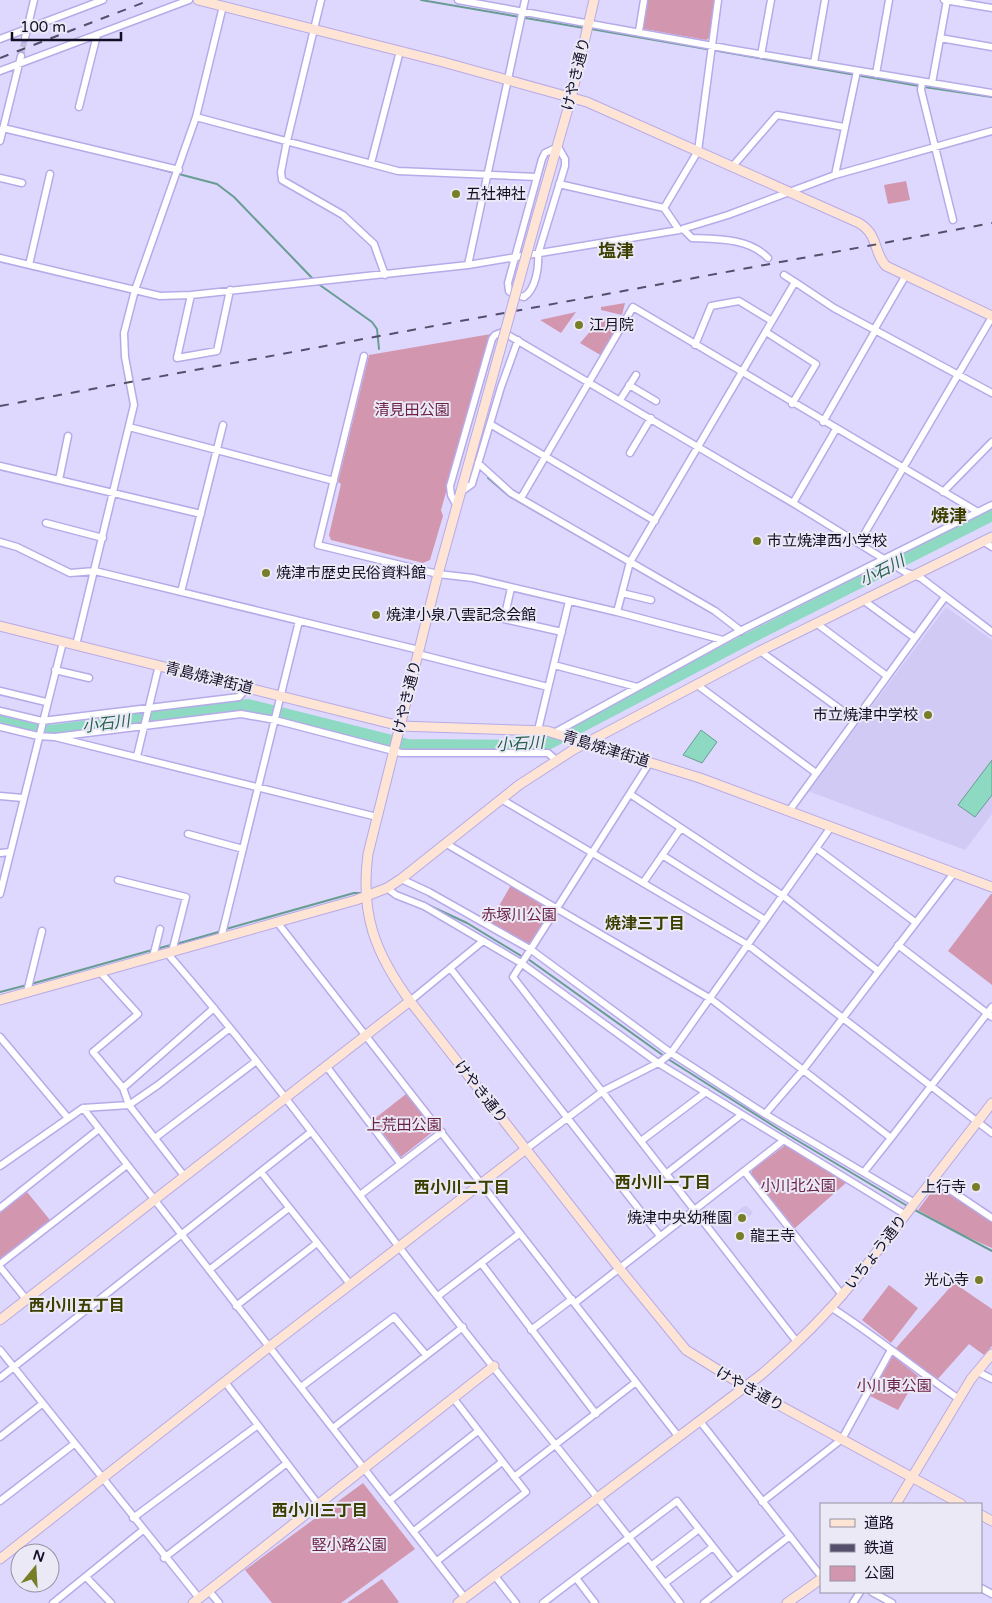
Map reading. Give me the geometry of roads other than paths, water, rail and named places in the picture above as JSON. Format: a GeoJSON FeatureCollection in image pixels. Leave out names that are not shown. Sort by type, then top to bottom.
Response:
{"type":"FeatureCollection","features":[{"type":"Feature","properties":{"kind":"street"},"geometry":{"type":"LineString","coordinates":[[25,38],[34,0]]}},
{"type":"Feature","properties":{"kind":"street"},"geometry":{"type":"LineString","coordinates":[[0,39],[103,0]]}},
{"type":"Feature","properties":{"kind":"street"},"geometry":{"type":"LineString","coordinates":[[0,71],[190,0]]}},
{"type":"Feature","properties":{"kind":"street"},"geometry":{"type":"LineString","coordinates":[[198,0],[314,28],[509,80],[571,98],[616,114],[865,227],[875,239],[882,261],[886,266],[992,315],[859,543]]}},
{"type":"Feature","properties":{"kind":"street"},"geometry":{"type":"LineString","coordinates":[[321,0],[280,172],[282,180],[343,215],[374,244],[385,275]]}},
{"type":"Feature","properties":{"kind":"street"},"geometry":{"type":"LineString","coordinates":[[458,0],[523,15],[639,31],[761,55],[992,93]]}},
{"type":"Feature","properties":{"kind":"street"},"geometry":{"type":"LineString","coordinates":[[468,265],[525,0]]}},
{"type":"Feature","properties":{"kind":"street","name":"けやき通り"},"geometry":{"type":"LineString","coordinates":[[594,0],[558,147],[456,504],[377,817],[368,854],[366,896],[369,922],[380,954],[410,1000],[619,1268],[686,1350],[744,1386],[959,1503]]}},
{"type":"Feature","properties":{"kind":"street"},"geometry":{"type":"LineString","coordinates":[[639,31],[644,0]]}},
{"type":"Feature","properties":{"kind":"street"},"geometry":{"type":"LineString","coordinates":[[664,208],[698,151],[718,0]]}},
{"type":"Feature","properties":{"kind":"street"},"geometry":{"type":"LineString","coordinates":[[761,55],[770,0]]}},
{"type":"Feature","properties":{"kind":"street"},"geometry":{"type":"LineString","coordinates":[[814,63],[825,0]]}},
{"type":"Feature","properties":{"kind":"street"},"geometry":{"type":"LineString","coordinates":[[876,74],[889,0]]}},
{"type":"Feature","properties":{"kind":"street"},"geometry":{"type":"LineString","coordinates":[[932,83],[945,0],[992,8]]}},
{"type":"Feature","properties":{"kind":"street"},"geometry":{"type":"LineString","coordinates":[[76,645],[103,538],[134,399],[123,344],[124,333],[135,290],[196,117],[223,6]]}},
{"type":"Feature","properties":{"kind":"street"},"geometry":{"type":"LineString","coordinates":[[79,107],[98,35]]}},
{"type":"Feature","properties":{"kind":"street"},"geometry":{"type":"LineString","coordinates":[[940,38],[992,47]]}},
{"type":"Feature","properties":{"kind":"street"},"geometry":{"type":"LineString","coordinates":[[371,163],[400,51]]}},
{"type":"Feature","properties":{"kind":"street"},"geometry":{"type":"LineString","coordinates":[[0,142],[21,56]]}},
{"type":"Feature","properties":{"kind":"street"},"geometry":{"type":"LineString","coordinates":[[835,174],[857,71]]}},
{"type":"Feature","properties":{"kind":"street"},"geometry":{"type":"LineString","coordinates":[[922,82],[921,90],[933,146],[953,220]]}},
{"type":"Feature","properties":{"kind":"street"},"geometry":{"type":"LineString","coordinates":[[732,167],[777,115],[844,127]]}},
{"type":"Feature","properties":{"kind":"street"},"geometry":{"type":"LineString","coordinates":[[196,117],[398,170],[537,177]]}},
{"type":"Feature","properties":{"kind":"street"},"geometry":{"type":"LineString","coordinates":[[3,128],[177,173]]}},
{"type":"Feature","properties":{"kind":"street"},"geometry":{"type":"LineString","coordinates":[[0,258],[160,296],[191,295],[468,265],[681,230],[835,174],[992,131]]}},
{"type":"Feature","properties":{"kind":"street"},"geometry":{"type":"LineString","coordinates":[[558,147],[565,162],[538,254],[538,265],[531,289],[524,297],[513,294],[508,287],[537,177],[544,155],[558,147]]}},
{"type":"Feature","properties":{"kind":"street"},"geometry":{"type":"LineString","coordinates":[[29,265],[50,174]]}},
{"type":"Feature","properties":{"kind":"street"},"geometry":{"type":"LineString","coordinates":[[0,178],[22,183]]}},
{"type":"Feature","properties":{"kind":"street"},"geometry":{"type":"LineString","coordinates":[[559,184],[664,208],[681,230],[692,238],[718,239],[757,247],[768,258]]}},
{"type":"Feature","properties":{"kind":"street"},"geometry":{"type":"LineString","coordinates":[[784,275],[834,308],[992,393]]}},
{"type":"Feature","properties":{"kind":"street"},"geometry":{"type":"LineString","coordinates":[[823,422],[906,275]]}},
{"type":"Feature","properties":{"kind":"street"},"geometry":{"type":"LineString","coordinates":[[617,612],[629,564],[795,282]]}},
{"type":"Feature","properties":{"kind":"street"},"geometry":{"type":"LineString","coordinates":[[191,295],[177,358],[217,351],[230,290]]}},
{"type":"Feature","properties":{"kind":"street"},"geometry":{"type":"LineString","coordinates":[[695,345],[711,306],[739,301],[772,321]]}},
{"type":"Feature","properties":{"kind":"street"},"geometry":{"type":"LineString","coordinates":[[521,498],[633,307],[741,374],[978,512]]}},
{"type":"Feature","properties":{"kind":"street"},"geometry":{"type":"LineString","coordinates":[[456,504],[451,495],[450,486],[492,339],[495,335],[504,332],[651,418],[902,570],[921,578],[992,632]]}},
{"type":"Feature","properties":{"kind":"street"},"geometry":{"type":"LineString","coordinates":[[766,332],[816,364],[792,404]]}},
{"type":"Feature","properties":{"kind":"street"},"geometry":{"type":"LineString","coordinates":[[459,493],[472,484],[518,340]]}},
{"type":"Feature","properties":{"kind":"street"},"geometry":{"type":"LineString","coordinates":[[364,356],[318,545],[438,574],[473,578],[617,612],[723,640]]}},
{"type":"Feature","properties":{"kind":"street"},"geometry":{"type":"LineString","coordinates":[[620,400],[636,375]]}},
{"type":"Feature","properties":{"kind":"street"},"geometry":{"type":"LineString","coordinates":[[629,386],[656,401]]}},
{"type":"Feature","properties":{"kind":"street"},"geometry":{"type":"LineString","coordinates":[[630,453],[651,418]]}},
{"type":"Feature","properties":{"kind":"street"},"geometry":{"type":"LineString","coordinates":[[490,424],[546,455],[655,521]]}},
{"type":"Feature","properties":{"kind":"street"},"geometry":{"type":"LineString","coordinates":[[181,592],[224,425]]}},
{"type":"Feature","properties":{"kind":"street"},"geometry":{"type":"LineString","coordinates":[[129,427],[334,481]]}},
{"type":"Feature","properties":{"kind":"street"},"geometry":{"type":"LineString","coordinates":[[793,503],[836,429]]}},
{"type":"Feature","properties":{"kind":"street"},"geometry":{"type":"LineString","coordinates":[[58,480],[68,436]]}},
{"type":"Feature","properties":{"kind":"street"},"geometry":{"type":"LineString","coordinates":[[943,492],[992,442]]}},
{"type":"Feature","properties":{"kind":"street"},"geometry":{"type":"LineString","coordinates":[[478,463],[499,483],[521,498],[629,564],[720,614],[739,632]]}},
{"type":"Feature","properties":{"kind":"street"},"geometry":{"type":"LineString","coordinates":[[0,466],[201,514]]}},
{"type":"Feature","properties":{"kind":"street"},"geometry":{"type":"LineString","coordinates":[[554,733],[723,640],[992,505]]}},
{"type":"Feature","properties":{"kind":"street"},"geometry":{"type":"LineString","coordinates":[[46,523],[103,538]]}},
{"type":"Feature","properties":{"kind":"street"},"geometry":{"type":"LineString","coordinates":[[0,1000],[277,922],[387,888],[401,879],[501,799],[556,760],[760,650],[992,537]]}},
{"type":"Feature","properties":{"kind":"street"},"geometry":{"type":"LineString","coordinates":[[983,541],[992,547]]}},
{"type":"Feature","properties":{"kind":"street"},"geometry":{"type":"LineString","coordinates":[[0,542],[17,547],[70,573],[95,571],[299,621],[548,686]]}},
{"type":"Feature","properties":{"kind":"street"},"geometry":{"type":"LineString","coordinates":[[511,588],[504,619],[562,632]]}},
{"type":"Feature","properties":{"kind":"street"},"geometry":{"type":"LineString","coordinates":[[622,594],[651,600]]}},
{"type":"Feature","properties":{"kind":"street"},"geometry":{"type":"LineString","coordinates":[[789,811],[945,597]]}},
{"type":"Feature","properties":{"kind":"street"},"geometry":{"type":"LineString","coordinates":[[863,600],[915,638]]}},
{"type":"Feature","properties":{"kind":"street"},"geometry":{"type":"LineString","coordinates":[[538,730],[569,601]]}},
{"type":"Feature","properties":{"kind":"street"},"geometry":{"type":"LineString","coordinates":[[221,938],[299,621]]}},
{"type":"Feature","properties":{"kind":"street"},"geometry":{"type":"LineString","coordinates":[[816,623],[887,676]]}},
{"type":"Feature","properties":{"kind":"street","name":"青島焼津街道"},"geometry":{"type":"LineString","coordinates":[[0,626],[247,688],[280,701],[400,726],[538,730],[554,733],[650,762],[789,811],[992,887]]}},
{"type":"Feature","properties":{"kind":"street"},"geometry":{"type":"LineString","coordinates":[[0,894],[62,642]]}},
{"type":"Feature","properties":{"kind":"street"},"geometry":{"type":"LineString","coordinates":[[760,650],[855,720]]}},
{"type":"Feature","properties":{"kind":"street"},"geometry":{"type":"LineString","coordinates":[[136,756],[146,710],[159,665]]}},
{"type":"Feature","properties":{"kind":"street"},"geometry":{"type":"LineString","coordinates":[[554,665],[637,687]]}},
{"type":"Feature","properties":{"kind":"street"},"geometry":{"type":"LineString","coordinates":[[55,670],[89,678]]}},
{"type":"Feature","properties":{"kind":"street"},"geometry":{"type":"LineString","coordinates":[[696,684],[816,774]]}},
{"type":"Feature","properties":{"kind":"street"},"geometry":{"type":"LineString","coordinates":[[0,711],[42,721],[146,710],[239,697],[247,688]]}},
{"type":"Feature","properties":{"kind":"street"},"geometry":{"type":"LineString","coordinates":[[0,691],[46,702]]}},
{"type":"Feature","properties":{"kind":"street"},"geometry":{"type":"LineString","coordinates":[[55,737],[241,714],[275,720],[394,750],[465,754],[548,753],[556,760]]}},
{"type":"Feature","properties":{"kind":"street"},"geometry":{"type":"LineString","coordinates":[[0,727],[55,737],[136,756],[377,817]]}},
{"type":"Feature","properties":{"kind":"street"},"geometry":{"type":"LineString","coordinates":[[650,762],[513,977],[797,1342]]}},
{"type":"Feature","properties":{"kind":"street"},"geometry":{"type":"LineString","coordinates":[[630,794],[782,895],[877,970]]}},
{"type":"Feature","properties":{"kind":"street"},"geometry":{"type":"LineString","coordinates":[[0,796],[23,798]]}},
{"type":"Feature","properties":{"kind":"street"},"geometry":{"type":"LineString","coordinates":[[501,799],[748,944],[841,1018],[992,1133]]}},
{"type":"Feature","properties":{"kind":"street"},"geometry":{"type":"LineString","coordinates":[[1,1558],[480,1183],[603,1091],[659,1062],[670,1054],[711,999],[831,827]]}},
{"type":"Feature","properties":{"kind":"street"},"geometry":{"type":"LineString","coordinates":[[643,882],[681,828]]}},
{"type":"Feature","properties":{"kind":"street"},"geometry":{"type":"LineString","coordinates":[[188,834],[243,849]]}},
{"type":"Feature","properties":{"kind":"street"},"geometry":{"type":"LineString","coordinates":[[445,843],[711,999],[891,1138]]}},
{"type":"Feature","properties":{"kind":"street"},"geometry":{"type":"LineString","coordinates":[[816,848],[915,922]]}},
{"type":"Feature","properties":{"kind":"street"},"geometry":{"type":"LineString","coordinates":[[0,853],[10,852]]}},
{"type":"Feature","properties":{"kind":"street"},"geometry":{"type":"LineString","coordinates":[[662,855],[765,920]]}},
{"type":"Feature","properties":{"kind":"street"},"geometry":{"type":"LineString","coordinates":[[765,1114],[803,1070],[877,970],[954,873]]}},
{"type":"Feature","properties":{"kind":"street"},"geometry":{"type":"LineString","coordinates":[[401,879],[429,892],[528,951],[670,1054],[914,1204]]}},
{"type":"Feature","properties":{"kind":"street"},"geometry":{"type":"LineString","coordinates":[[118,880],[186,897],[169,952]]}},
{"type":"Feature","properties":{"kind":"street"},"geometry":{"type":"LineString","coordinates":[[387,888],[396,895],[424,906],[483,942],[521,962],[659,1062],[741,1115],[907,1214]]}},
{"type":"Feature","properties":{"kind":"street"},"geometry":{"type":"LineString","coordinates":[[277,922],[678,1436]]}},
{"type":"Feature","properties":{"kind":"street"},"geometry":{"type":"LineString","coordinates":[[152,957],[160,929]]}},
{"type":"Feature","properties":{"kind":"street"},"geometry":{"type":"LineString","coordinates":[[27,992],[42,931]]}},
{"type":"Feature","properties":{"kind":"street"},"geometry":{"type":"LineString","coordinates":[[0,1320],[328,1067],[483,942]]}},
{"type":"Feature","properties":{"kind":"street"},"geometry":{"type":"LineString","coordinates":[[898,945],[989,1016]]}},
{"type":"Feature","properties":{"kind":"street"},"geometry":{"type":"LineString","coordinates":[[169,952],[255,1062],[286,1098],[554,1446],[597,1497],[680,1603]]}},
{"type":"Feature","properties":{"kind":"street"},"geometry":{"type":"LineString","coordinates":[[450,968],[660,1236]]}},
{"type":"Feature","properties":{"kind":"street"},"geometry":{"type":"LineString","coordinates":[[100,972],[138,1014],[93,1052],[123,1088],[129,1105],[185,1177]]}},
{"type":"Feature","properties":{"kind":"street"},"geometry":{"type":"LineString","coordinates":[[864,1172],[930,1086],[989,1016],[992,1007]]}},
{"type":"Feature","properties":{"kind":"street"},"geometry":{"type":"LineString","coordinates":[[123,1088],[214,1008]]}},
{"type":"Feature","properties":{"kind":"street"},"geometry":{"type":"LineString","coordinates":[[0,1166],[83,1108],[129,1105],[158,1086],[230,1028]]}},
{"type":"Feature","properties":{"kind":"street"},"geometry":{"type":"LineString","coordinates":[[1,1039],[68,1118]]}},
{"type":"Feature","properties":{"kind":"street"},"geometry":{"type":"LineString","coordinates":[[155,1138],[255,1062]]}},
{"type":"Feature","properties":{"kind":"street"},"geometry":{"type":"LineString","coordinates":[[328,1067],[400,1163]]}},
{"type":"Feature","properties":{"kind":"street"},"geometry":{"type":"LineString","coordinates":[[641,1141],[706,1092]]}},
{"type":"Feature","properties":{"kind":"street","name":"いちょう通り"},"geometry":{"type":"LineString","coordinates":[[462,1600],[744,1386],[797,1342],[843,1296],[992,1103]]}},
{"type":"Feature","properties":{"kind":"street"},"geometry":{"type":"LineString","coordinates":[[83,1108],[236,1306],[302,1387],[414,1531],[437,1561],[462,1600]]}},
{"type":"Feature","properties":{"kind":"street"},"geometry":{"type":"LineString","coordinates":[[667,1174],[741,1115]]}},
{"type":"Feature","properties":{"kind":"street"},"geometry":{"type":"LineString","coordinates":[[0,1208],[99,1129]]}},
{"type":"Feature","properties":{"kind":"street"},"geometry":{"type":"LineString","coordinates":[[0,1378],[311,1132]]}},
{"type":"Feature","properties":{"kind":"street"},"geometry":{"type":"LineString","coordinates":[[360,1195],[442,1132]]}},
{"type":"Feature","properties":{"kind":"street"},"geometry":{"type":"LineString","coordinates":[[531,1330],[619,1268],[784,1140]]}},
{"type":"Feature","properties":{"kind":"street"},"geometry":{"type":"LineString","coordinates":[[26,1300],[0,1266],[127,1166]]}},
{"type":"Feature","properties":{"kind":"street"},"geometry":{"type":"LineString","coordinates":[[261,1172],[350,1284]]}},
{"type":"Feature","properties":{"kind":"street"},"geometry":{"type":"LineString","coordinates":[[744,1172],[843,1296]]}},
{"type":"Feature","properties":{"kind":"street"},"geometry":{"type":"LineString","coordinates":[[934,1179],[992,1218]]}},
{"type":"Feature","properties":{"kind":"street"},"geometry":{"type":"LineString","coordinates":[[209,1270],[289,1208]]}},
{"type":"Feature","properties":{"kind":"street"},"geometry":{"type":"LineString","coordinates":[[438,1296],[520,1234]]}},
{"type":"Feature","properties":{"kind":"street"},"geometry":{"type":"LineString","coordinates":[[236,1306],[317,1243]]}},
{"type":"Feature","properties":{"kind":"street"},"geometry":{"type":"LineString","coordinates":[[481,1263],[596,1414]]}},
{"type":"Feature","properties":{"kind":"street"},"geometry":{"type":"LineString","coordinates":[[832,1308],[884,1342],[891,1350],[959,1399]]}},
{"type":"Feature","properties":{"kind":"street"},"geometry":{"type":"LineString","coordinates":[[302,1387],[394,1316],[426,1355]]}},
{"type":"Feature","properties":{"kind":"street"},"geometry":{"type":"LineString","coordinates":[[333,1428],[464,1327]]}},
{"type":"Feature","properties":{"kind":"street"},"geometry":{"type":"LineString","coordinates":[[0,1350],[143,1530],[196,1601],[494,1366]]}},
{"type":"Feature","properties":{"kind":"street"},"geometry":{"type":"LineString","coordinates":[[762,1502],[842,1439],[891,1350]]}},
{"type":"Feature","properties":{"kind":"street"},"geometry":{"type":"LineString","coordinates":[[897,1503],[959,1399],[992,1354]]}},
{"type":"Feature","properties":{"kind":"street"},"geometry":{"type":"LineString","coordinates":[[978,1372],[992,1379]]}},
{"type":"Feature","properties":{"kind":"street"},"geometry":{"type":"LineString","coordinates":[[225,1382],[318,1504]]}},
{"type":"Feature","properties":{"kind":"street"},"geometry":{"type":"LineString","coordinates":[[514,1477],[636,1382]]}},
{"type":"Feature","properties":{"kind":"street"},"geometry":{"type":"LineString","coordinates":[[437,1561],[526,1492],[454,1399]]}},
{"type":"Feature","properties":{"kind":"street"},"geometry":{"type":"LineString","coordinates":[[0,1437],[42,1404]]}},
{"type":"Feature","properties":{"kind":"street"},"geometry":{"type":"LineString","coordinates":[[699,1420],[820,1576]]}},
{"type":"Feature","properties":{"kind":"street"},"geometry":{"type":"LineString","coordinates":[[133,1518],[258,1425]]}},
{"type":"Feature","properties":{"kind":"street"},"geometry":{"type":"LineString","coordinates":[[389,1501],[478,1431]]}},
{"type":"Feature","properties":{"kind":"street"},"geometry":{"type":"LineString","coordinates":[[0,1501],[74,1444]]}},
{"type":"Feature","properties":{"kind":"street"},"geometry":{"type":"LineString","coordinates":[[414,1531],[502,1462]]}},
{"type":"Feature","properties":{"kind":"street"},"geometry":{"type":"LineString","coordinates":[[164,1558],[287,1463]]}},
{"type":"Feature","properties":{"kind":"street"},"geometry":{"type":"LineString","coordinates":[[543,1603],[677,1501],[737,1577]]}},
{"type":"Feature","properties":{"kind":"street"},"geometry":{"type":"LineString","coordinates":[[651,1566],[699,1529]]}},
{"type":"Feature","properties":{"kind":"street"},"geometry":{"type":"LineString","coordinates":[[53,1603],[143,1530]]}},
{"type":"Feature","properties":{"kind":"street"},"geometry":{"type":"LineString","coordinates":[[704,1603],[790,1536]]}},
{"type":"Feature","properties":{"kind":"street"},"geometry":{"type":"LineString","coordinates":[[665,1583],[713,1547]]}},
{"type":"Feature","properties":{"kind":"street"},"geometry":{"type":"LineString","coordinates":[[495,1576],[516,1603]]}},
{"type":"Feature","properties":{"kind":"street"},"geometry":{"type":"LineString","coordinates":[[86,1577],[111,1603]]}},
{"type":"Feature","properties":{"kind":"street"},"geometry":{"type":"LineString","coordinates":[[576,1578],[595,1603]]}},
{"type":"Feature","properties":{"kind":"street"},"geometry":{"type":"LineString","coordinates":[[787,1603],[820,1578]]}},
{"type":"Feature","properties":{"kind":"street"},"geometry":{"type":"LineString","coordinates":[[209,1591],[219,1603]]}},
{"type":"Feature","properties":{"kind":"street"},"geometry":{"type":"LineString","coordinates":[[874,1593],[892,1603]]}},
{"type":"Feature","properties":{"kind":"waterway"},"geometry":{"type":"LineString","coordinates":[[421,0],[584,28]]}},
{"type":"Feature","properties":{"kind":"waterway"},"geometry":{"type":"LineString","coordinates":[[591,29],[919,86]]}},
{"type":"Feature","properties":{"kind":"waterway"},"geometry":{"type":"LineString","coordinates":[[924,87],[992,97]]}},
{"type":"Feature","properties":{"kind":"waterway"},"geometry":{"type":"LineString","coordinates":[[148,166],[217,184],[234,197],[314,280]]}},
{"type":"Feature","properties":{"kind":"waterway"},"geometry":{"type":"LineString","coordinates":[[317,283],[372,322],[377,329],[379,349]]}},
{"type":"Feature","properties":{"kind":"waterway"},"geometry":{"type":"LineString","coordinates":[[488,478],[509,496],[697,604]]}},
{"type":"Feature","properties":{"kind":"waterway","name":"小石川"},"geometry":{"type":"LineString","coordinates":[[0,718],[51,731],[248,705],[408,745],[544,746],[746,640],[992,515]]}},
{"type":"Feature","properties":{"kind":"waterway"},"geometry":{"type":"LineString","coordinates":[[740,634],[746,640]]}},
{"type":"Feature","properties":{"kind":"waterway"},"geometry":{"type":"LineString","coordinates":[[226,929],[354,893],[364,893]]}},
{"type":"Feature","properties":{"kind":"waterway"},"geometry":{"type":"LineString","coordinates":[[424,903],[467,923],[523,957]]}},
{"type":"Feature","properties":{"kind":"waterway"},"geometry":{"type":"LineString","coordinates":[[176,944],[222,931]]}},
{"type":"Feature","properties":{"kind":"waterway"},"geometry":{"type":"LineString","coordinates":[[156,949],[171,945]]}},
{"type":"Feature","properties":{"kind":"waterway"},"geometry":{"type":"LineString","coordinates":[[31,984],[152,950]]}},
{"type":"Feature","properties":{"kind":"waterway"},"geometry":{"type":"LineString","coordinates":[[528,959],[664,1056]]}},
{"type":"Feature","properties":{"kind":"waterway"},"geometry":{"type":"LineString","coordinates":[[0,992],[27,985]]}},
{"type":"Feature","properties":{"kind":"waterway"},"geometry":{"type":"LineString","coordinates":[[668,1059],[783,1132],[909,1207]]}},
{"type":"Feature","properties":{"kind":"waterway"},"geometry":{"type":"LineString","coordinates":[[913,1209],[992,1251]]}},
{"type":"Feature","properties":{"kind":"tunnel"},"geometry":{"type":"LineString","coordinates":[[21,56],[25,38]]}},
{"type":"Feature","properties":{"kind":"railway"},"geometry":{"type":"LineString","coordinates":[[0,58],[150,0]]}},
{"type":"Feature","properties":{"kind":"railway"},"geometry":{"type":"LineString","coordinates":[[0,406],[992,223]]}},
{"type":"Feature","properties":{"kind":"place","name":"五社神社"},"geometry":{"type":"Point","coordinates":[456,194]}},
{"type":"Feature","properties":{"kind":"place","name":"江月院"},"geometry":{"type":"Point","coordinates":[579,325]}},
{"type":"Feature","properties":{"kind":"place","name":"市立焼津西小学校"},"geometry":{"type":"Point","coordinates":[757,541]}},
{"type":"Feature","properties":{"kind":"place","name":"焼津市歴史民俗資料館"},"geometry":{"type":"Point","coordinates":[266,573]}},
{"type":"Feature","properties":{"kind":"place","name":"焼津小泉八雲記念会館"},"geometry":{"type":"Point","coordinates":[376,615]}},
{"type":"Feature","properties":{"kind":"place","name":"市立焼津中学校"},"geometry":{"type":"Point","coordinates":[928,715]}},
{"type":"Feature","properties":{"kind":"place","name":"上行寺"},"geometry":{"type":"Point","coordinates":[976,1187]}},
{"type":"Feature","properties":{"kind":"place","name":"焼津中央幼稚園"},"geometry":{"type":"Point","coordinates":[742,1218]}},
{"type":"Feature","properties":{"kind":"place","name":"龍王寺"},"geometry":{"type":"Point","coordinates":[740,1236]}},
{"type":"Feature","properties":{"kind":"place","name":"光心寺"},"geometry":{"type":"Point","coordinates":[979,1280]}},
{"type":"Feature","properties":{"kind":"district","name":"塩津"},"geometry":{"type":"Point","coordinates":[616,251]}},
{"type":"Feature","properties":{"kind":"district","name":"焼津"},"geometry":{"type":"Point","coordinates":[949,516]}},
{"type":"Feature","properties":{"kind":"district","name":"焼津三丁目"},"geometry":{"type":"Point","coordinates":[645,924]}},
{"type":"Feature","properties":{"kind":"district","name":"西小川一丁目"},"geometry":{"type":"Point","coordinates":[663,1183]}},
{"type":"Feature","properties":{"kind":"district","name":"西小川二丁目"},"geometry":{"type":"Point","coordinates":[462,1188]}},
{"type":"Feature","properties":{"kind":"district","name":"西小川五丁目"},"geometry":{"type":"Point","coordinates":[77,1306]}},
{"type":"Feature","properties":{"kind":"district","name":"西小川三丁目"},"geometry":{"type":"Point","coordinates":[320,1511]}},
{"type":"Feature","properties":{"kind":"park label","name":"清見田公園"},"geometry":{"type":"Point","coordinates":[412,410]}},
{"type":"Feature","properties":{"kind":"park label","name":"赤塚川公園"},"geometry":{"type":"Point","coordinates":[519,915]}},
{"type":"Feature","properties":{"kind":"park label","name":"上荒田公園"},"geometry":{"type":"Point","coordinates":[404,1125]}},
{"type":"Feature","properties":{"kind":"park label","name":"小川北公園"},"geometry":{"type":"Point","coordinates":[798,1186]}},
{"type":"Feature","properties":{"kind":"park label","name":"小川東公園"},"geometry":{"type":"Point","coordinates":[894,1386]}},
{"type":"Feature","properties":{"kind":"park label","name":"竪小路公園"},"geometry":{"type":"Point","coordinates":[349,1545]}}]}
